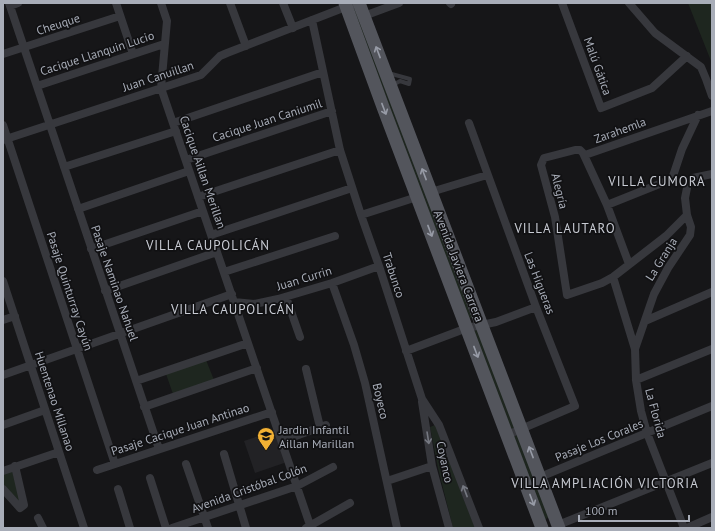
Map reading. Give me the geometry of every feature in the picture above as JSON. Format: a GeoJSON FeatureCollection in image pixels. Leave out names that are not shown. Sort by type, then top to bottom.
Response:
{"type":"FeatureCollection","features":[{"type":"Feature","properties":{"kind":"main road","name":"Avenida Javiera Carrera"},"geometry":{"type":"LineString","coordinates":[[352,4],[364,16],[558,527]]}},
{"type":"Feature","properties":{"kind":"main road","name":"Avenida Javiera Carrera"},"geometry":{"type":"LineString","coordinates":[[352,4],[383,107],[542,528]]}},
{"type":"Feature","properties":{"kind":"street"},"geometry":{"type":"LineString","coordinates":[[10,4],[18,3]]}},
{"type":"Feature","properties":{"kind":"street"},"geometry":{"type":"LineString","coordinates":[[116,3],[133,54]]}},
{"type":"Feature","properties":{"kind":"street","name":"Cacique Aillan Merillan"},"geometry":{"type":"LineString","coordinates":[[161,3],[167,21],[161,88],[282,441],[309,527]]}},
{"type":"Feature","properties":{"kind":"street"},"geometry":{"type":"LineString","coordinates":[[230,3],[246,46]]}},
{"type":"Feature","properties":{"kind":"street"},"geometry":{"type":"LineString","coordinates":[[283,3],[293,28]]}},
{"type":"Feature","properties":{"kind":"street"},"geometry":{"type":"LineString","coordinates":[[364,16],[399,3]]}},
{"type":"Feature","properties":{"kind":"street","name":"Malú Gática"},"geometry":{"type":"LineString","coordinates":[[562,3],[601,108],[652,88],[687,56]]}},
{"type":"Feature","properties":{"kind":"street"},"geometry":{"type":"LineString","coordinates":[[629,3],[655,33],[701,67],[712,96]]}},
{"type":"Feature","properties":{"kind":"street","name":"Pasaje Naminao Nahuel"},"geometry":{"type":"LineString","coordinates":[[10,4],[159,450]]}},
{"type":"Feature","properties":{"kind":"street","name":"Juan Canuillan"},"geometry":{"type":"LineString","coordinates":[[5,139],[201,75],[220,56],[352,4]]}},
{"type":"Feature","properties":{"kind":"street","name":"Cheuque"},"geometry":{"type":"LineString","coordinates":[[3,54],[120,16]]}},
{"type":"Feature","properties":{"kind":"street","name":"Trabunco"},"geometry":{"type":"LineString","coordinates":[[312,20],[340,150],[360,215],[379,266],[422,399],[439,425],[479,528]]}},
{"type":"Feature","properties":{"kind":"street","name":"Cacique Llanquin Lucio"},"geometry":{"type":"LineString","coordinates":[[37,86],[164,44]]}},
{"type":"Feature","properties":{"kind":"street"},"geometry":{"type":"LineString","coordinates":[[64,168],[323,72]]}},
{"type":"Feature","properties":{"kind":"street","name":"Cacique Juan Caniumil"},"geometry":{"type":"LineString","coordinates":[[186,160],[332,111]]}},
{"type":"Feature","properties":{"kind":"street","name":"Zarahemla"},"geometry":{"type":"LineString","coordinates":[[541,165],[542,160],[546,156],[575,150],[581,151],[585,156],[712,111]]}},
{"type":"Feature","properties":{"kind":"street"},"geometry":{"type":"LineString","coordinates":[[607,205],[672,179],[682,149],[698,115]]}},
{"type":"Feature","properties":{"kind":"street","name":"Las Higueras"},"geometry":{"type":"LineString","coordinates":[[469,122],[536,307],[575,406],[522,429]]}},
{"type":"Feature","properties":{"kind":"street","name":"Pasaje Quinturray Cayún"},"geometry":{"type":"LineString","coordinates":[[3,125],[5,139],[115,464]]}},
{"type":"Feature","properties":{"kind":"street"},"geometry":{"type":"LineString","coordinates":[[198,197],[340,150]]}},
{"type":"Feature","properties":{"kind":"street"},"geometry":{"type":"LineString","coordinates":[[585,156],[607,205],[629,264]]}},
{"type":"Feature","properties":{"kind":"street","name":"Alegría"},"geometry":{"type":"LineString","coordinates":[[541,165],[555,217],[567,294],[602,283],[613,277]]}},
{"type":"Feature","properties":{"kind":"street"},"geometry":{"type":"LineString","coordinates":[[78,209],[190,171]]}},
{"type":"Feature","properties":{"kind":"street","name":"La Granja"},"geometry":{"type":"LineString","coordinates":[[635,349],[654,294],[668,268],[690,235],[691,227],[687,215],[685,198],[690,181],[693,178],[712,174]]}},
{"type":"Feature","properties":{"kind":"street"},"geometry":{"type":"LineString","coordinates":[[431,192],[487,175]]}},
{"type":"Feature","properties":{"kind":"street"},"geometry":{"type":"LineString","coordinates":[[211,235],[352,188]]}},
{"type":"Feature","properties":{"kind":"street"},"geometry":{"type":"LineString","coordinates":[[360,215],[417,197]]}},
{"type":"Feature","properties":{"kind":"street"},"geometry":{"type":"LineString","coordinates":[[91,249],[203,210]]}},
{"type":"Feature","properties":{"kind":"street"},"geometry":{"type":"LineString","coordinates":[[613,277],[666,236],[687,215]]}},
{"type":"Feature","properties":{"kind":"street"},"geometry":{"type":"LineString","coordinates":[[224,272],[335,236]]}},
{"type":"Feature","properties":{"kind":"street"},"geometry":{"type":"LineString","coordinates":[[105,290],[217,252]]}},
{"type":"Feature","properties":{"kind":"street","name":"Juan Currin"},"geometry":{"type":"LineString","coordinates":[[3,375],[120,334],[233,298],[254,304],[286,297],[332,283],[379,266]]}},
{"type":"Feature","properties":{"kind":"street","name":"La Florida"},"geometry":{"type":"LineString","coordinates":[[613,277],[635,349],[636,380],[641,411],[647,433],[686,528]]}},
{"type":"Feature","properties":{"kind":"street","name":"Huentenao Millanao"},"geometry":{"type":"LineString","coordinates":[[3,281],[84,528]]}},
{"type":"Feature","properties":{"kind":"street","name":"Boyeco"},"geometry":{"type":"LineString","coordinates":[[332,283],[354,345],[365,383],[397,528]]}},
{"type":"Feature","properties":{"kind":"street"},"geometry":{"type":"LineString","coordinates":[[645,320],[712,292]]}},
{"type":"Feature","properties":{"kind":"street"},"geometry":{"type":"LineString","coordinates":[[286,297],[300,337]]}},
{"type":"Feature","properties":{"kind":"street"},"geometry":{"type":"LineString","coordinates":[[406,351],[467,328],[481,326],[536,307]]}},
{"type":"Feature","properties":{"kind":"street"},"geometry":{"type":"LineString","coordinates":[[3,320],[15,316]]}},
{"type":"Feature","properties":{"kind":"street"},"geometry":{"type":"LineString","coordinates":[[136,381],[248,343]]}},
{"type":"Feature","properties":{"kind":"street"},"geometry":{"type":"LineString","coordinates":[[636,380],[712,349]]}},
{"type":"Feature","properties":{"kind":"street"},"geometry":{"type":"LineString","coordinates":[[144,407],[257,368]]}},
{"type":"Feature","properties":{"kind":"street"},"geometry":{"type":"LineString","coordinates":[[282,441],[323,426],[306,369]]}},
{"type":"Feature","properties":{"kind":"street","name":"Coyanco"},"geometry":{"type":"LineString","coordinates":[[422,399],[432,466],[449,528]]}},
{"type":"Feature","properties":{"kind":"street","name":"Pasaje Los Corales"},"geometry":{"type":"LineString","coordinates":[[540,477],[712,406]]}},
{"type":"Feature","properties":{"kind":"street"},"geometry":{"type":"LineString","coordinates":[[3,425],[45,410]]}},
{"type":"Feature","properties":{"kind":"street","name":"Pasaje Cacique Juan Antinao"},"geometry":{"type":"LineString","coordinates":[[97,470],[272,412]]}},
{"type":"Feature","properties":{"kind":"street"},"geometry":{"type":"LineString","coordinates":[[507,435],[522,429]]}},
{"type":"Feature","properties":{"kind":"street"},"geometry":{"type":"LineString","coordinates":[[3,471],[59,452]]}},
{"type":"Feature","properties":{"kind":"street"},"geometry":{"type":"LineString","coordinates":[[224,454],[246,528]]}},
{"type":"Feature","properties":{"kind":"street"},"geometry":{"type":"LineString","coordinates":[[558,527],[712,463]]}},
{"type":"Feature","properties":{"kind":"street"},"geometry":{"type":"LineString","coordinates":[[186,464],[208,528]]}},
{"type":"Feature","properties":{"kind":"street"},"geometry":{"type":"LineString","coordinates":[[3,489],[20,508],[24,505],[15,466]]}},
{"type":"Feature","properties":{"kind":"street"},"geometry":{"type":"LineString","coordinates":[[387,481],[432,466]]}},
{"type":"Feature","properties":{"kind":"street","name":"Avenida Cristóbal Colón"},"geometry":{"type":"LineString","coordinates":[[172,528],[297,486],[333,467]]}},
{"type":"Feature","properties":{"kind":"street"},"geometry":{"type":"LineString","coordinates":[[150,478],[166,528]]}},
{"type":"Feature","properties":{"kind":"street"},"geometry":{"type":"LineString","coordinates":[[118,489],[130,528]]}},
{"type":"Feature","properties":{"kind":"street"},"geometry":{"type":"LineString","coordinates":[[309,527],[350,503]]}},
{"type":"Feature","properties":{"kind":"street"},"geometry":{"type":"LineString","coordinates":[[686,528],[712,517]]}},
{"type":"Feature","properties":{"kind":"street"},"geometry":{"type":"LineString","coordinates":[[38,518],[43,528]]}},
{"type":"Feature","properties":{"kind":"lane"},"geometry":{"type":"LineString","coordinates":[[386,73],[410,79],[409,84],[400,81],[391,87]]}},
{"type":"Feature","properties":{"kind":"shaded area"},"geometry":{"type":"Polygon","coordinates":[[[688,3],[712,3],[712,61],[711,61],[688,3]]]}},
{"type":"Feature","properties":{"kind":"shaded area"},"geometry":{"type":"Polygon","coordinates":[[[357,8],[475,316],[467,320],[350,10],[357,8]]]}},
{"type":"Feature","properties":{"kind":"shaded area"},"geometry":{"type":"Polygon","coordinates":[[[480,329],[518,427],[511,429],[473,331],[480,329]]]}},
{"type":"Feature","properties":{"kind":"shaded area"},"geometry":{"type":"Polygon","coordinates":[[[206,360],[214,380],[173,394],[166,374],[206,360]]]}},
{"type":"Feature","properties":{"kind":"shaded area"},"geometry":{"type":"Polygon","coordinates":[[[435,425],[475,528],[453,528],[438,468],[430,427],[435,425]]]}},
{"type":"Feature","properties":{"kind":"shaded area","name":"Jardin Infantil Aillan Marillan"},"geometry":{"type":"Polygon","coordinates":[[[276,430],[287,462],[255,473],[244,441],[276,430]]]}},
{"type":"Feature","properties":{"kind":"shaded area"},"geometry":{"type":"Polygon","coordinates":[[[521,434],[551,516],[544,520],[514,436],[521,434]]]}},
{"type":"Feature","properties":{"kind":"shaded area"},"geometry":{"type":"Polygon","coordinates":[[[12,470],[21,504],[3,484],[3,473],[12,470]]]}},
{"type":"Feature","properties":{"kind":"place","name":"Jardin Infantil Aillan Marillan"},"geometry":{"type":"Point","coordinates":[266,451]}},
{"type":"Feature","properties":{"kind":"district","name":"VILLA CUMORA"},"geometry":{"type":"Point","coordinates":[657,181]}},
{"type":"Feature","properties":{"kind":"district","name":"VILLA LAUTARO"},"geometry":{"type":"Point","coordinates":[565,228]}},
{"type":"Feature","properties":{"kind":"district","name":"VILLA CAUPOLICÁN"},"geometry":{"type":"Point","coordinates":[208,245]}},
{"type":"Feature","properties":{"kind":"district","name":"VILLA CAUPOLICÁN"},"geometry":{"type":"Point","coordinates":[233,309]}},
{"type":"Feature","properties":{"kind":"district","name":"VILLA AMPLIACIÓN VICTORIA"},"geometry":{"type":"Point","coordinates":[605,483]}}]}
